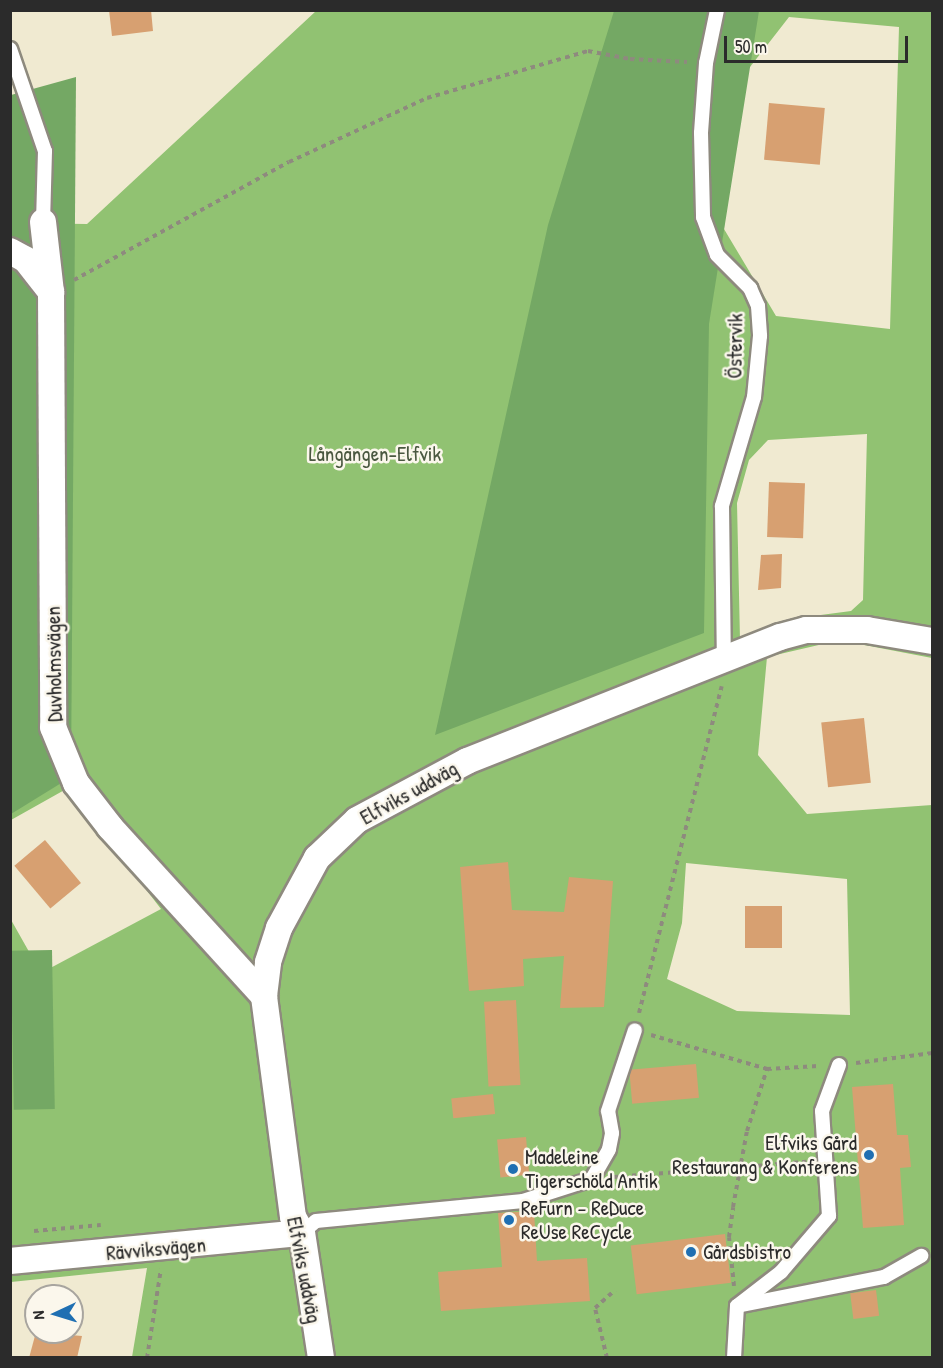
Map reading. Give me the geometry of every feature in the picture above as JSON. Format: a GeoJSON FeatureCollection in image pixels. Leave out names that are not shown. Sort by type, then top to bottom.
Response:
{"type":"FeatureCollection","features":[{"type":"Feature","properties":{"kind":"street","name":"Duvholmsvägen"},"geometry":{"type":"LineString","coordinates":[[43,222],[51,292],[53,728],[76,783],[110,827],[264,996]]}},
{"type":"Feature","properties":{"kind":"street"},"geometry":{"type":"LineString","coordinates":[[10,251],[26,260],[51,292]]}},
{"type":"Feature","properties":{"kind":"street","name":"Elfviks uddväg"},"geometry":{"type":"LineString","coordinates":[[321,1358],[302,1233],[293,1217],[264,996],[268,962],[279,928],[305,875],[357,820],[467,761],[780,637],[806,630],[867,630],[933,641]]}},
{"type":"Feature","properties":{"kind":"street","name":"Rävviksvägen"},"geometry":{"type":"LineString","coordinates":[[10,1261],[164,1249],[302,1233]]}},
{"type":"Feature","properties":{"kind":"lane","name":"Östervik"},"geometry":{"type":"LineString","coordinates":[[717,10],[706,63],[701,133],[703,217],[717,255],[750,288],[758,306],[760,336],[754,397],[722,506],[724,661]]}},
{"type":"Feature","properties":{"kind":"lane"},"geometry":{"type":"LineString","coordinates":[[10,49],[45,151],[43,222]]}},
{"type":"Feature","properties":{"kind":"lane"},"geometry":{"type":"LineString","coordinates":[[302,1233],[316,1221],[523,1201],[592,1179],[609,1149],[612,1133],[608,1111],[635,1030]]}},
{"type":"Feature","properties":{"kind":"lane"},"geometry":{"type":"LineString","coordinates":[[734,1358],[737,1306],[781,1272],[830,1216],[822,1111],[839,1065]]}},
{"type":"Feature","properties":{"kind":"lane"},"geometry":{"type":"LineString","coordinates":[[737,1306],[884,1277],[921,1256]]}},
{"type":"Feature","properties":{"kind":"path"},"geometry":{"type":"LineString","coordinates":[[51,292],[289,162],[427,98],[588,51],[630,59],[706,63]]}},
{"type":"Feature","properties":{"kind":"path"},"geometry":{"type":"LineString","coordinates":[[724,661],[724,680],[635,1030],[767,1070],[839,1065],[933,1053]]}},
{"type":"Feature","properties":{"kind":"path"},"geometry":{"type":"LineString","coordinates":[[737,1306],[729,1237],[747,1131],[767,1070]]}},
{"type":"Feature","properties":{"kind":"path"},"geometry":{"type":"LineString","coordinates":[[592,1179],[825,1160]]}},
{"type":"Feature","properties":{"kind":"path"},"geometry":{"type":"LineString","coordinates":[[147,1358],[164,1249]]}},
{"type":"Feature","properties":{"kind":"path"},"geometry":{"type":"LineString","coordinates":[[607,1358],[595,1308],[615,1290]]}},
{"type":"Feature","properties":{"kind":"green space","name":"Långängen-Elfvik"},"geometry":{"type":"Polygon","coordinates":[[[316,11],[932,11],[932,658],[859,644],[823,644],[767,657],[758,755],[807,814],[932,805],[932,1357],[132,1357],[147,1268],[11,1282],[10,918],[41,973],[161,909],[68,788],[11,820],[11,223],[87,224],[316,11]],[[789,17],[729,94],[724,229],[776,316],[890,329],[899,27],[789,17]],[[867,434],[768,440],[749,460],[737,503],[740,640],[798,618],[851,611],[863,600],[867,434]],[[686,863],[682,923],[667,979],[737,1011],[850,1015],[847,879],[686,863]]]}},
{"type":"Feature","properties":{"kind":"green space"},"geometry":{"type":"Polygon","coordinates":[[[614,11],[759,11],[709,324],[704,633],[435,735],[548,225],[614,11]]]}},
{"type":"Feature","properties":{"kind":"green space"},"geometry":{"type":"Polygon","coordinates":[[[76,77],[71,777],[11,814],[11,95],[76,77]]]}},
{"type":"Feature","properties":{"kind":"green space"},"geometry":{"type":"Polygon","coordinates":[[[52,950],[55,1109],[14,1110],[11,951],[52,950]]]}},
{"type":"Feature","properties":{"kind":"building"},"geometry":{"type":"Polygon","coordinates":[[[109,10],[151,10],[153,31],[112,36],[109,10]]]}},
{"type":"Feature","properties":{"kind":"building"},"geometry":{"type":"Polygon","coordinates":[[[769,103],[825,108],[820,165],[764,160],[769,103]]]}},
{"type":"Feature","properties":{"kind":"building"},"geometry":{"type":"Polygon","coordinates":[[[769,482],[805,483],[803,538],[767,537],[769,482]]]}},
{"type":"Feature","properties":{"kind":"building"},"geometry":{"type":"Polygon","coordinates":[[[782,554],[781,588],[758,590],[761,555],[782,554]]]}},
{"type":"Feature","properties":{"kind":"building"},"geometry":{"type":"Polygon","coordinates":[[[864,718],[871,783],[828,787],[821,722],[864,718]]]}},
{"type":"Feature","properties":{"kind":"building"},"geometry":{"type":"Polygon","coordinates":[[[45,840],[81,883],[50,909],[14,866],[45,840]]]}},
{"type":"Feature","properties":{"kind":"building"},"geometry":{"type":"Polygon","coordinates":[[[508,862],[512,910],[564,912],[569,877],[613,881],[604,1007],[560,1008],[564,956],[523,959],[524,986],[469,991],[460,867],[508,862]]]}},
{"type":"Feature","properties":{"kind":"building"},"geometry":{"type":"Polygon","coordinates":[[[745,906],[782,906],[782,948],[745,948],[745,906]]]}},
{"type":"Feature","properties":{"kind":"building"},"geometry":{"type":"Polygon","coordinates":[[[516,1000],[520,1085],[488,1087],[484,1002],[516,1000]]]}},
{"type":"Feature","properties":{"kind":"building"},"geometry":{"type":"Polygon","coordinates":[[[696,1064],[699,1098],[632,1104],[629,1070],[696,1064]]]}},
{"type":"Feature","properties":{"kind":"building"},"geometry":{"type":"Polygon","coordinates":[[[893,1084],[897,1135],[908,1135],[911,1167],[900,1168],[904,1225],[863,1228],[852,1087],[893,1084]]]}},
{"type":"Feature","properties":{"kind":"building"},"geometry":{"type":"Polygon","coordinates":[[[493,1094],[495,1114],[453,1118],[451,1098],[493,1094]]]}},
{"type":"Feature","properties":{"kind":"building"},"geometry":{"type":"Polygon","coordinates":[[[526,1137],[529,1175],[500,1177],[497,1140],[526,1137]]]}},
{"type":"Feature","properties":{"kind":"building"},"geometry":{"type":"Polygon","coordinates":[[[534,1211],[537,1261],[587,1258],[590,1301],[441,1311],[438,1272],[502,1267],[498,1213],[534,1211]]]}},
{"type":"Feature","properties":{"kind":"building"},"geometry":{"type":"Polygon","coordinates":[[[725,1234],[731,1283],[637,1294],[631,1246],[725,1234]]]}},
{"type":"Feature","properties":{"kind":"building"},"geometry":{"type":"Polygon","coordinates":[[[876,1290],[879,1316],[853,1319],[850,1293],[876,1290]]]}},
{"type":"Feature","properties":{"kind":"building"},"geometry":{"type":"Polygon","coordinates":[[[33,1344],[80,1344],[77,1358],[29,1358],[33,1344]]]}},
{"type":"Feature","properties":{"kind":"place","name":"Elfviks Gård Restaurang & Konferens"},"geometry":{"type":"Point","coordinates":[869,1155]}},
{"type":"Feature","properties":{"kind":"place","name":"Madeleine Tigerschöld Antik"},"geometry":{"type":"Point","coordinates":[513,1169]}},
{"type":"Feature","properties":{"kind":"place","name":"ReFurn – ReDuce ReUse ReCycle"},"geometry":{"type":"Point","coordinates":[509,1220]}},
{"type":"Feature","properties":{"kind":"place","name":"Gårdsbistro"},"geometry":{"type":"Point","coordinates":[691,1252]}}]}
